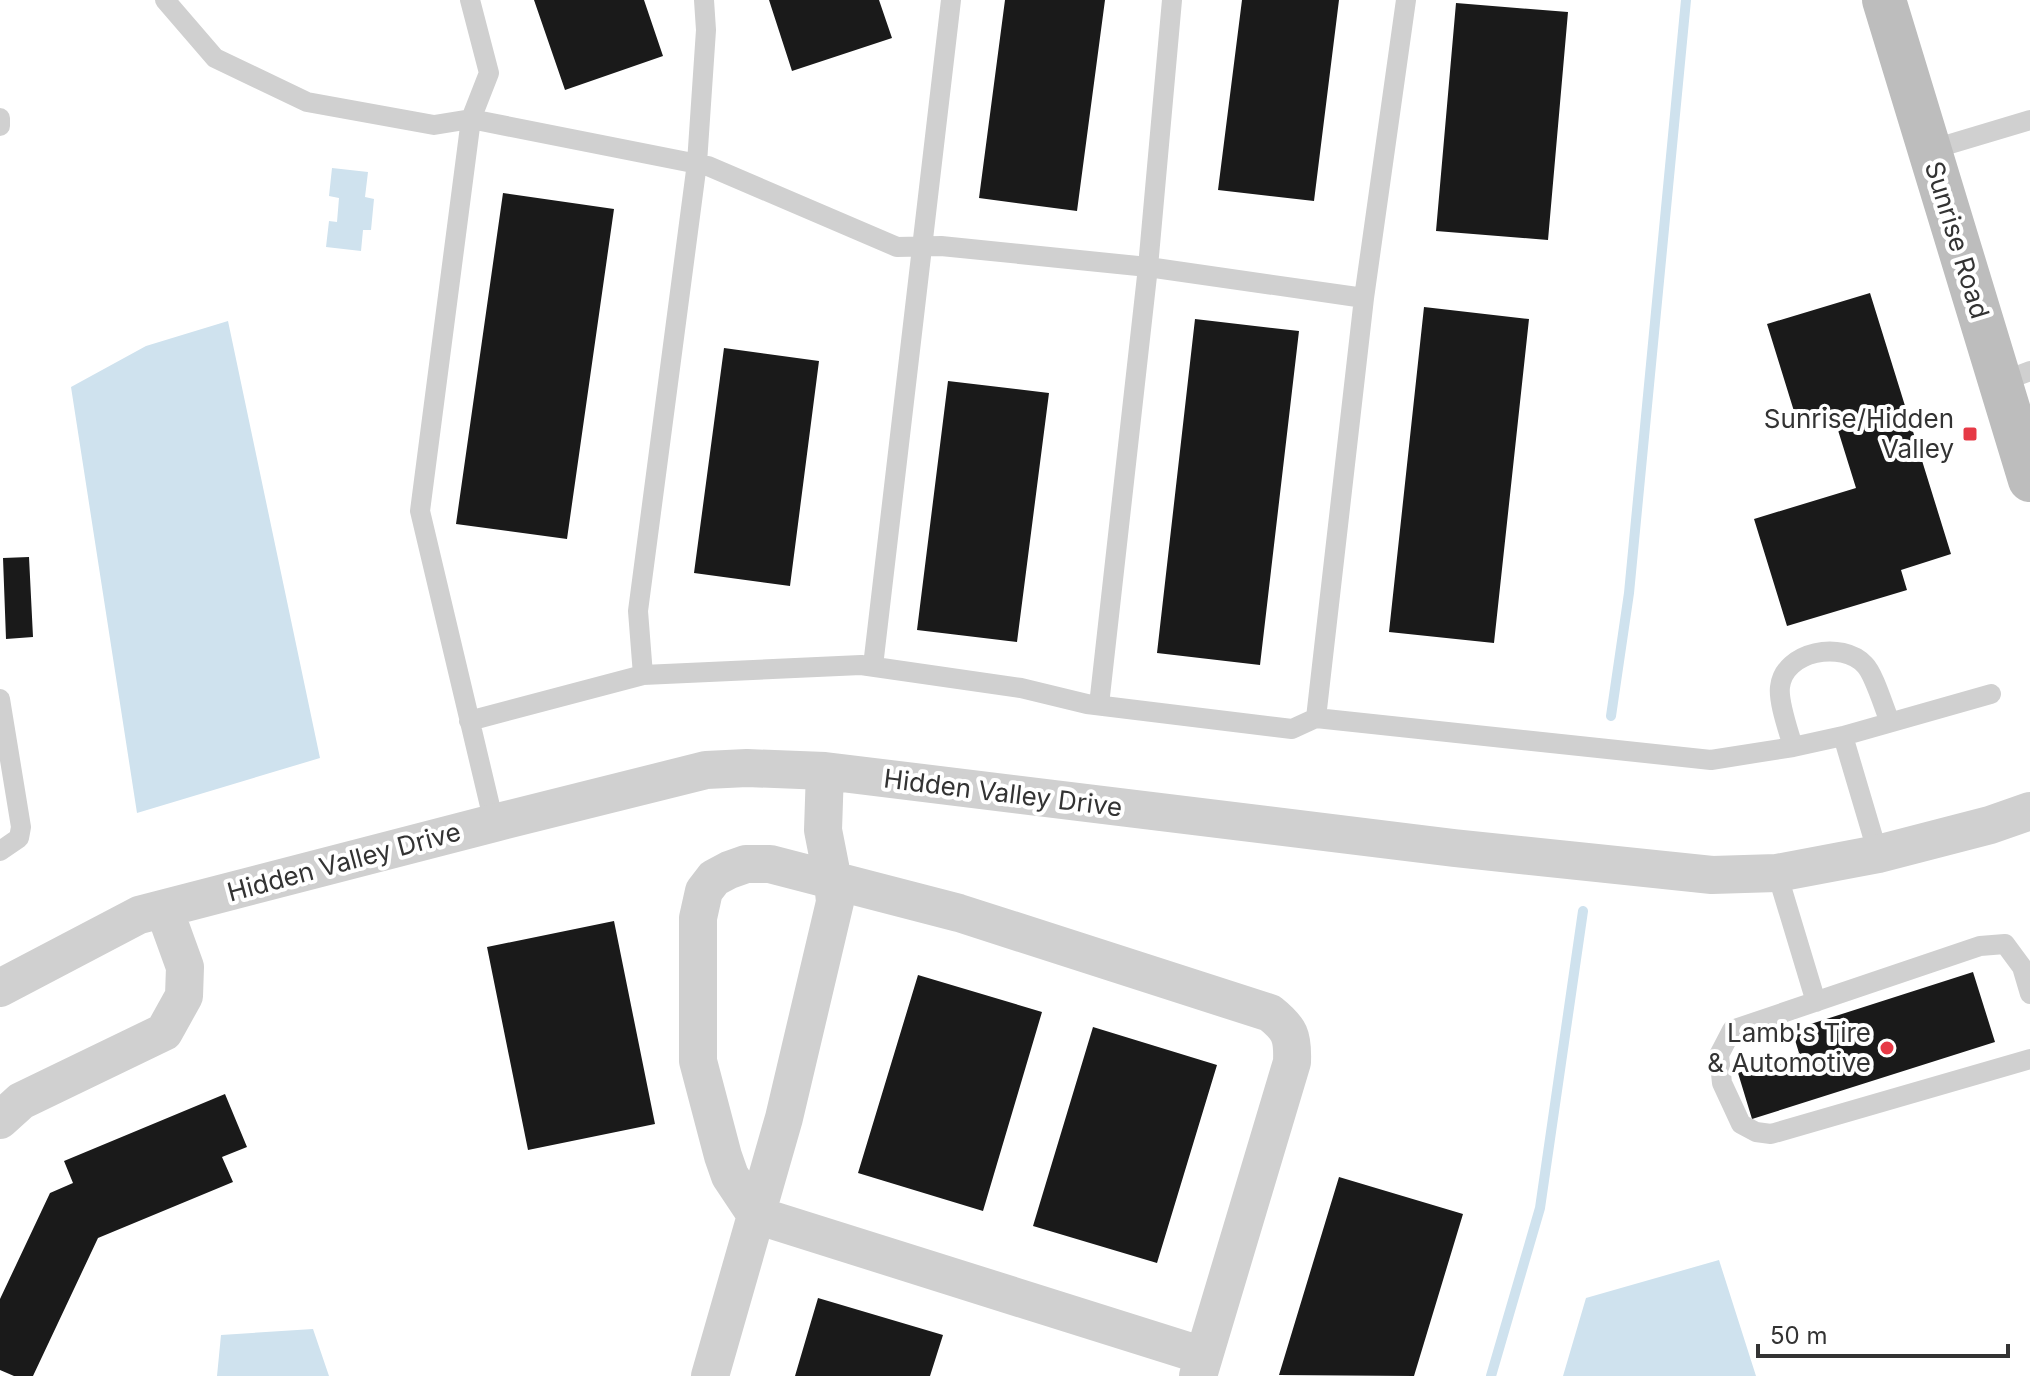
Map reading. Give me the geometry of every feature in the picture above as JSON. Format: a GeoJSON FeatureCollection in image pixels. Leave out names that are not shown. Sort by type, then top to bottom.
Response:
{"type":"FeatureCollection","features":[{"type":"Feature","properties":{"kind":"main road","name":"Sunrise Road"},"geometry":{"type":"LineString","coordinates":[[1884,0],[1930,150],[2015,377],[2030,480]]}},
{"type":"Feature","properties":{"kind":"street","name":"Hidden Valley Drive"},"geometry":{"type":"LineString","coordinates":[[0,988],[139,915],[706,770],[825,771],[1439,846],[1712,875],[1777,873],[1878,854],[1990,825],[2030,811]]}},
{"type":"Feature","properties":{"kind":"street"},"geometry":{"type":"LineString","coordinates":[[710,1376],[784,1118],[835,902],[823,830],[825,771]]}},
{"type":"Feature","properties":{"kind":"street"},"geometry":{"type":"LineString","coordinates":[[746,864],[770,864],[959,913],[1270,1013],[1290,1033],[1292,1062],[1201,1366],[756,1215],[730,1176],[698,1061],[698,918],[704,891],[714,878],[746,864]]}},
{"type":"Feature","properties":{"kind":"street"},"geometry":{"type":"LineString","coordinates":[[0,1120],[21,1101],[164,1032],[184,996],[185,967],[164,909]]}},
{"type":"Feature","properties":{"kind":"lane"},"geometry":{"type":"LineString","coordinates":[[165,0],[215,58],[307,102],[434,125],[471,119],[697,163],[897,247],[941,246],[1148,267],[1364,298]]}},
{"type":"Feature","properties":{"kind":"lane"},"geometry":{"type":"LineString","coordinates":[[470,0],[489,73],[471,119],[420,511],[494,823]]}},
{"type":"Feature","properties":{"kind":"lane"},"geometry":{"type":"LineString","coordinates":[[643,675],[638,611],[697,163],[706,30],[704,0]]}},
{"type":"Feature","properties":{"kind":"lane"},"geometry":{"type":"LineString","coordinates":[[873,666],[951,0]]}},
{"type":"Feature","properties":{"kind":"lane"},"geometry":{"type":"LineString","coordinates":[[1099,705],[1148,267],[1172,0]]}},
{"type":"Feature","properties":{"kind":"lane"},"geometry":{"type":"LineString","coordinates":[[1316,718],[1364,298],[1406,0]]}},
{"type":"Feature","properties":{"kind":"lane"},"geometry":{"type":"LineString","coordinates":[[0,118],[0,126]]}},
{"type":"Feature","properties":{"kind":"lane"},"geometry":{"type":"LineString","coordinates":[[1930,150],[2030,120]]}},
{"type":"Feature","properties":{"kind":"lane"},"geometry":{"type":"LineString","coordinates":[[1793,747],[1780,686],[1790,668],[1814,653],[1833,651],[1851,654],[1867,666],[1890,722]]}},
{"type":"Feature","properties":{"kind":"lane"},"geometry":{"type":"LineString","coordinates":[[469,721],[643,675],[861,665],[1021,688],[1099,705],[1292,729],[1316,718],[1711,760],[1843,736],[1991,694]]}},
{"type":"Feature","properties":{"kind":"lane"},"geometry":{"type":"LineString","coordinates":[[0,699],[21,827],[19,838],[0,851]]}},
{"type":"Feature","properties":{"kind":"lane"},"geometry":{"type":"LineString","coordinates":[[1843,736],[1878,854]]}},
{"type":"Feature","properties":{"kind":"lane"},"geometry":{"type":"LineString","coordinates":[[1777,873],[1816,1002]]}},
{"type":"Feature","properties":{"kind":"lane"},"geometry":{"type":"LineString","coordinates":[[2030,994],[2022,967],[2005,944],[1980,946],[1732,1030],[1719,1055],[1722,1083],[1741,1124],[1756,1132],[1771,1134],[2030,1059]]}},
{"type":"Feature","properties":{"kind":"water"},"geometry":{"type":"Polygon","coordinates":[[[332,168],[368,172],[365,197],[374,199],[371,230],[363,230],[361,251],[326,247],[329,221],[337,222],[339,198],[329,196],[332,168]]]}},
{"type":"Feature","properties":{"kind":"water"},"geometry":{"type":"Polygon","coordinates":[[[228,321],[320,758],[137,813],[71,387],[146,346],[228,321]]]}},
{"type":"Feature","properties":{"kind":"water"},"geometry":{"type":"Polygon","coordinates":[[[1719,1260],[1756,1376],[1563,1376],[1586,1298],[1719,1260]]]}},
{"type":"Feature","properties":{"kind":"water"},"geometry":{"type":"Polygon","coordinates":[[[313,1329],[329,1376],[217,1376],[221,1335],[313,1329]]]}},
{"type":"Feature","properties":{"kind":"building"},"geometry":{"type":"Polygon","coordinates":[[[534,0],[644,0],[663,56],[565,90],[534,0]]]}},
{"type":"Feature","properties":{"kind":"building"},"geometry":{"type":"Polygon","coordinates":[[[769,0],[879,0],[892,38],[792,71],[769,0]]]}},
{"type":"Feature","properties":{"kind":"building"},"geometry":{"type":"Polygon","coordinates":[[[1005,0],[1105,0],[1077,211],[979,198],[1005,0]]]}},
{"type":"Feature","properties":{"kind":"building"},"geometry":{"type":"Polygon","coordinates":[[[1242,0],[1339,0],[1314,201],[1218,190],[1242,0]]]}},
{"type":"Feature","properties":{"kind":"building"},"geometry":{"type":"Polygon","coordinates":[[[1456,3],[1568,12],[1548,240],[1436,231],[1456,3]]]}},
{"type":"Feature","properties":{"kind":"building"},"geometry":{"type":"Polygon","coordinates":[[[503,193],[614,209],[567,539],[456,524],[503,193]]]}},
{"type":"Feature","properties":{"kind":"building"},"geometry":{"type":"Polygon","coordinates":[[[1870,293],[1951,554],[1901,570],[1907,590],[1787,626],[1754,519],[1856,488],[1832,411],[1797,421],[1767,324],[1870,293]]]}},
{"type":"Feature","properties":{"kind":"building"},"geometry":{"type":"Polygon","coordinates":[[[1424,307],[1529,319],[1494,643],[1389,632],[1424,307]]]}},
{"type":"Feature","properties":{"kind":"building"},"geometry":{"type":"Polygon","coordinates":[[[1195,319],[1299,331],[1260,665],[1157,653],[1195,319]]]}},
{"type":"Feature","properties":{"kind":"building"},"geometry":{"type":"Polygon","coordinates":[[[724,348],[819,361],[790,586],[694,573],[724,348]]]}},
{"type":"Feature","properties":{"kind":"building"},"geometry":{"type":"Polygon","coordinates":[[[948,381],[1049,393],[1017,642],[917,630],[948,381]]]}},
{"type":"Feature","properties":{"kind":"building"},"geometry":{"type":"Polygon","coordinates":[[[29,557],[33,637],[6,639],[3,558],[29,557]]]}},
{"type":"Feature","properties":{"kind":"building"},"geometry":{"type":"Polygon","coordinates":[[[614,921],[655,1124],[528,1150],[487,947],[614,921]]]}},
{"type":"Feature","properties":{"kind":"building","name":"Lamb's Tire & Automotive"},"geometry":{"type":"Polygon","coordinates":[[[1973,972],[1995,1042],[1752,1119],[1738,1073],[1799,1053],[1792,1030],[1973,972]]]}},
{"type":"Feature","properties":{"kind":"building"},"geometry":{"type":"Polygon","coordinates":[[[918,975],[1042,1012],[983,1211],[858,1173],[918,975]]]}},
{"type":"Feature","properties":{"kind":"building"},"geometry":{"type":"Polygon","coordinates":[[[1093,1027],[1217,1065],[1157,1263],[1033,1226],[1093,1027]]]}},
{"type":"Feature","properties":{"kind":"building"},"geometry":{"type":"Polygon","coordinates":[[[225,1094],[247,1147],[222,1157],[233,1182],[98,1238],[33,1376],[14,1376],[0,1370],[0,1299],[50,1193],[73,1183],[64,1161],[225,1094]]]}},
{"type":"Feature","properties":{"kind":"building"},"geometry":{"type":"Polygon","coordinates":[[[1339,1177],[1463,1214],[1414,1376],[1279,1375],[1339,1177]]]}},
{"type":"Feature","properties":{"kind":"building"},"geometry":{"type":"Polygon","coordinates":[[[818,1298],[943,1335],[930,1376],[795,1376],[818,1298]]]}},
{"type":"Feature","properties":{"kind":"waterway"},"geometry":{"type":"LineString","coordinates":[[1611,716],[1629,593],[1686,0]]}},
{"type":"Feature","properties":{"kind":"waterway"},"geometry":{"type":"LineString","coordinates":[[1491,1376],[1540,1208],[1583,911]]}},
{"type":"Feature","properties":{"kind":"place","name":"Sunrise/Hidden Valley"},"geometry":{"type":"Point","coordinates":[1970,434]}},
{"type":"Feature","properties":{"kind":"place","name":"Lamb's Tire & Automotive"},"geometry":{"type":"Point","coordinates":[1887,1048]}}]}
